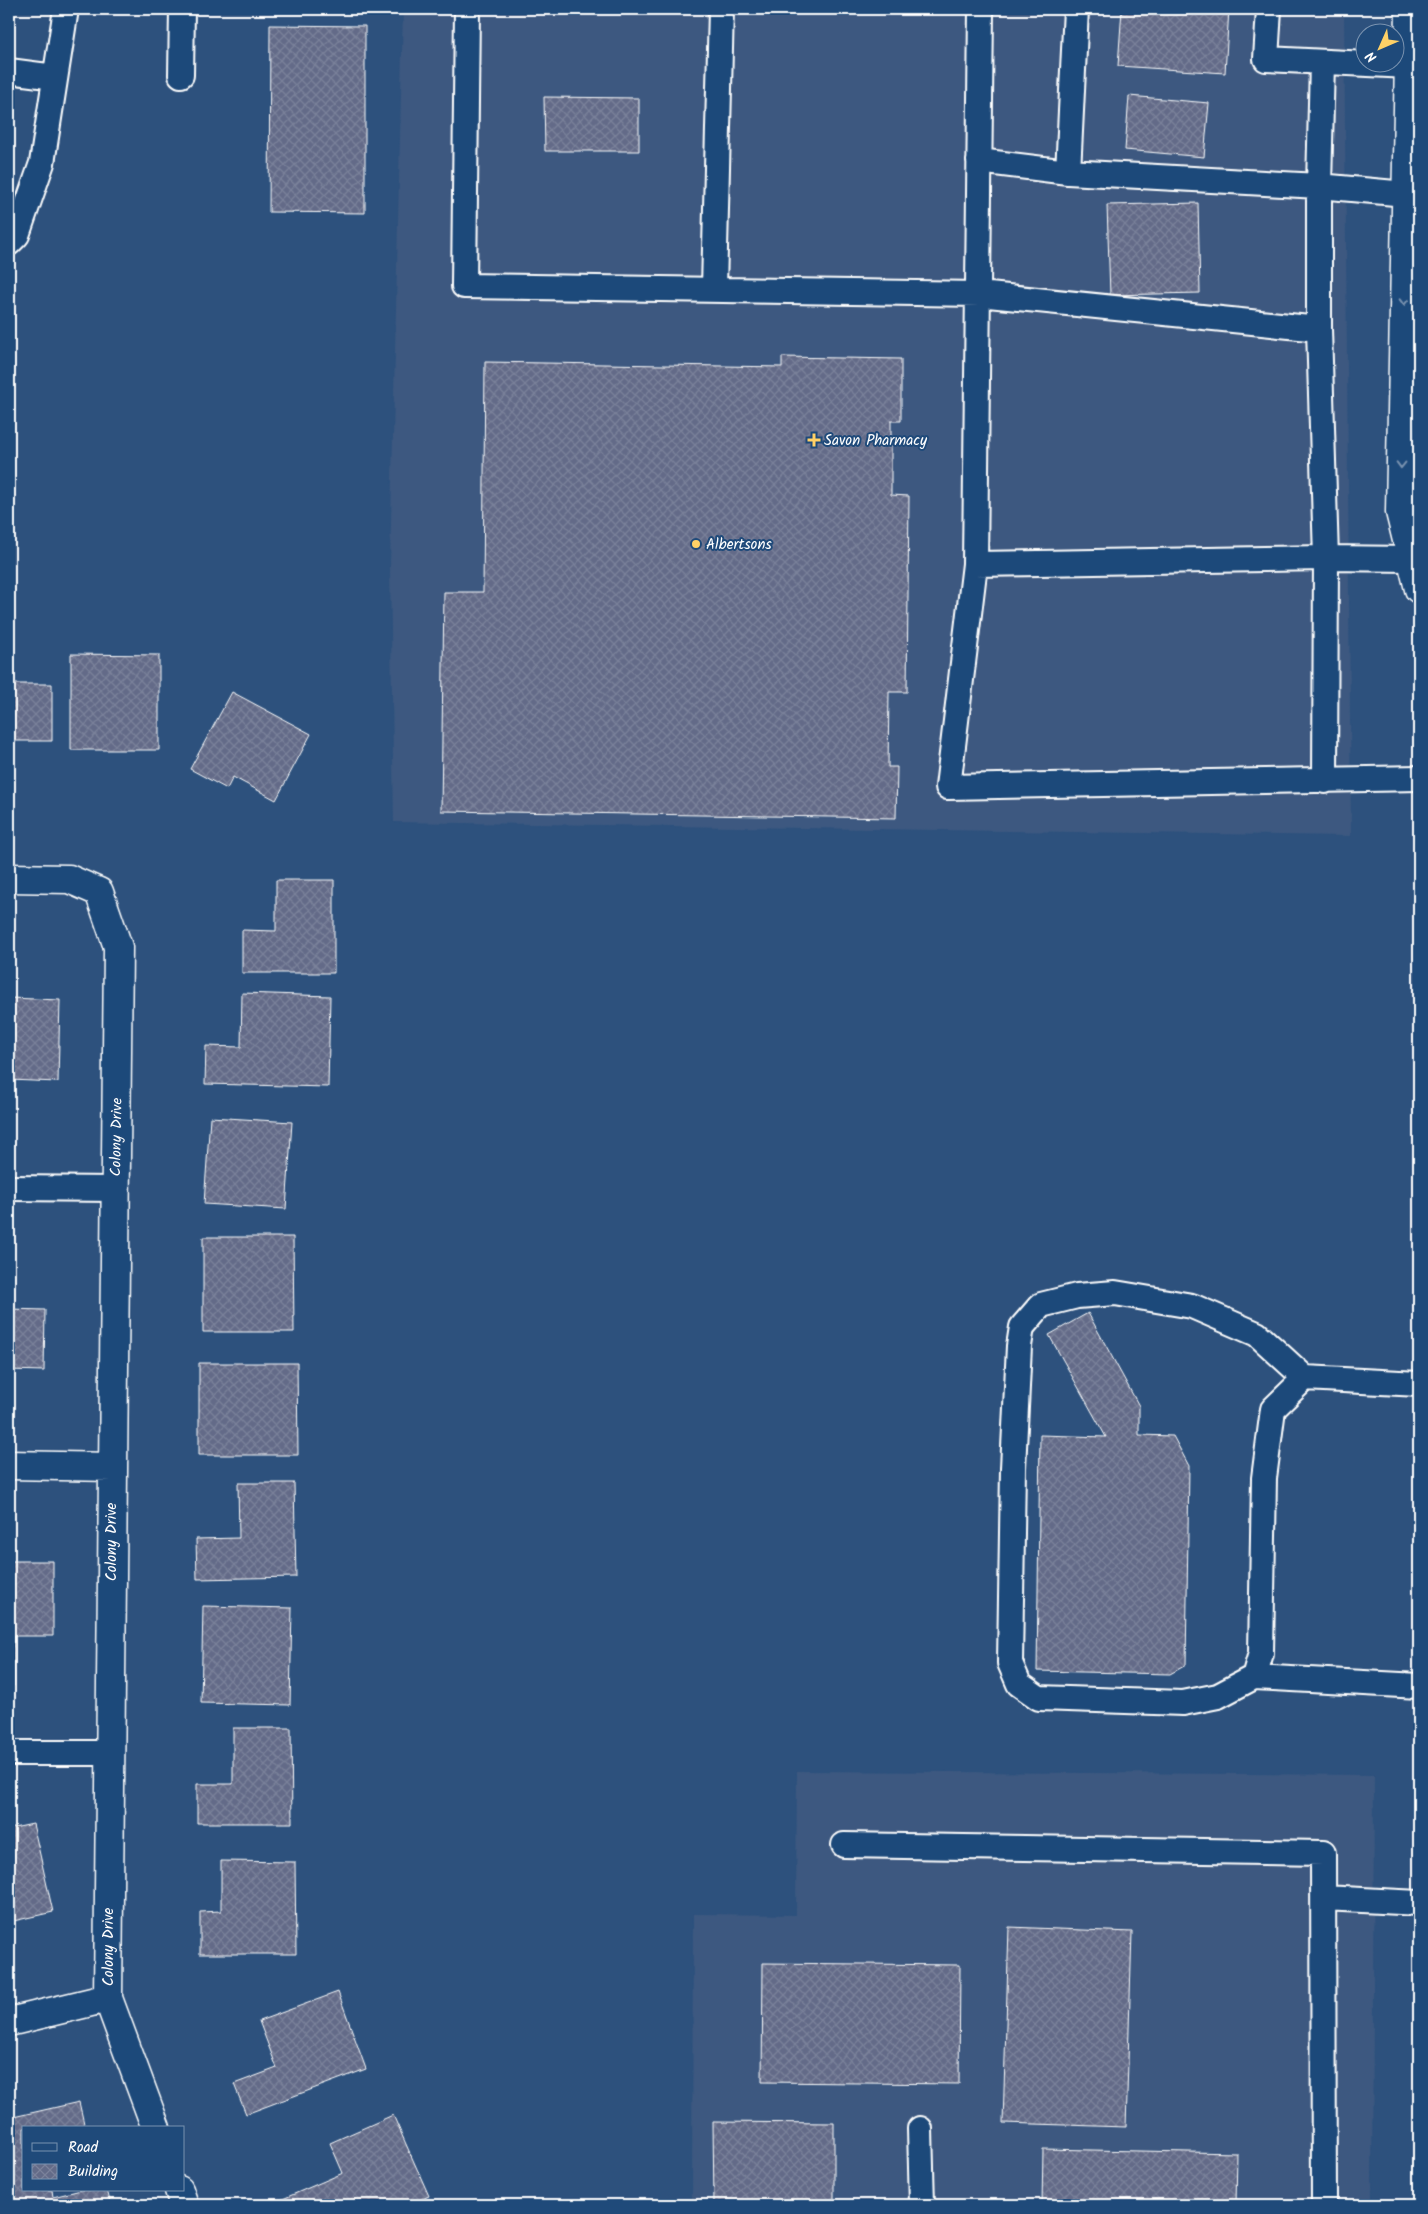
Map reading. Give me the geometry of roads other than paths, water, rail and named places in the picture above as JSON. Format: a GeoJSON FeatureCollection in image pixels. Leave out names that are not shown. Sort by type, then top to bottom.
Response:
{"type":"FeatureCollection","features":[{"type":"Feature","properties":{"kind":"street"},"geometry":{"type":"LineString","coordinates":[[1410,9],[1400,512],[1419,589]]}},
{"type":"Feature","properties":{"kind":"street","name":"Colony Drive"},"geometry":{"type":"LineString","coordinates":[[9,878],[69,879],[99,892],[118,947],[108,1998],[155,2126]]}},
{"type":"Feature","properties":{"kind":"street"},"geometry":{"type":"LineString","coordinates":[[9,1465],[112,1467]]}},
{"type":"Feature","properties":{"kind":"street"},"geometry":{"type":"LineString","coordinates":[[9,2022],[108,1998]]}},
{"type":"Feature","properties":{"kind":"street"},"geometry":{"type":"LineString","coordinates":[[180,2192],[184,2205]]}},
{"type":"Feature","properties":{"kind":"lane"},"geometry":{"type":"LineString","coordinates":[[9,242],[17,234],[42,164],[66,9]]}},
{"type":"Feature","properties":{"kind":"lane"},"geometry":{"type":"LineString","coordinates":[[182,9],[182,75]]}},
{"type":"Feature","properties":{"kind":"lane"},"geometry":{"type":"LineString","coordinates":[[467,9],[464,286],[714,288],[979,294],[1319,329]]}},
{"type":"Feature","properties":{"kind":"lane"},"geometry":{"type":"LineString","coordinates":[[714,288],[721,9]]}},
{"type":"Feature","properties":{"kind":"lane"},"geometry":{"type":"LineString","coordinates":[[981,9],[975,564],[948,787],[1419,778]]}},
{"type":"Feature","properties":{"kind":"lane"},"geometry":{"type":"LineString","coordinates":[[1068,172],[1076,9]]}},
{"type":"Feature","properties":{"kind":"lane"},"geometry":{"type":"LineString","coordinates":[[1269,9],[1266,58],[1409,66]]}},
{"type":"Feature","properties":{"kind":"lane"},"geometry":{"type":"LineString","coordinates":[[1322,62],[1319,186],[1319,329],[1326,558],[1325,781]]}},
{"type":"Feature","properties":{"kind":"lane"},"geometry":{"type":"LineString","coordinates":[[9,71],[54,78]]}},
{"type":"Feature","properties":{"kind":"lane"},"geometry":{"type":"LineString","coordinates":[[979,161],[1068,172],[1319,186],[1406,194]]}},
{"type":"Feature","properties":{"kind":"lane"},"geometry":{"type":"LineString","coordinates":[[975,564],[1326,558],[1412,559]]}},
{"type":"Feature","properties":{"kind":"lane"},"geometry":{"type":"LineString","coordinates":[[9,1188],[115,1189]]}},
{"type":"Feature","properties":{"kind":"lane"},"geometry":{"type":"LineString","coordinates":[[1419,1384],[1305,1378],[1257,1334],[1192,1306],[1115,1293],[1077,1296],[1041,1305],[1022,1327],[1019,1346],[1013,1468],[1010,1663],[1019,1684],[1039,1698],[1182,1703],[1218,1696],[1254,1677],[1419,1686]]}},
{"type":"Feature","properties":{"kind":"lane"},"geometry":{"type":"LineString","coordinates":[[1254,1677],[1261,1653],[1264,1478],[1273,1409],[1305,1378]]}},
{"type":"Feature","properties":{"kind":"lane"},"geometry":{"type":"LineString","coordinates":[[9,1753],[110,1753]]}},
{"type":"Feature","properties":{"kind":"lane"},"geometry":{"type":"LineString","coordinates":[[844,1845],[1323,1853],[1324,2205]]}},
{"type":"Feature","properties":{"kind":"lane"},"geometry":{"type":"LineString","coordinates":[[1324,1898],[1419,1903]]}},
{"type":"Feature","properties":{"kind":"lane"},"geometry":{"type":"LineString","coordinates":[[920,2129],[922,2205]]}},
{"type":"Feature","properties":{"kind":"place","name":"Savon Pharmacy"},"geometry":{"type":"Point","coordinates":[814,440]}},
{"type":"Feature","properties":{"kind":"place","name":"Albertsons"},"geometry":{"type":"Point","coordinates":[696,544]}}]}
